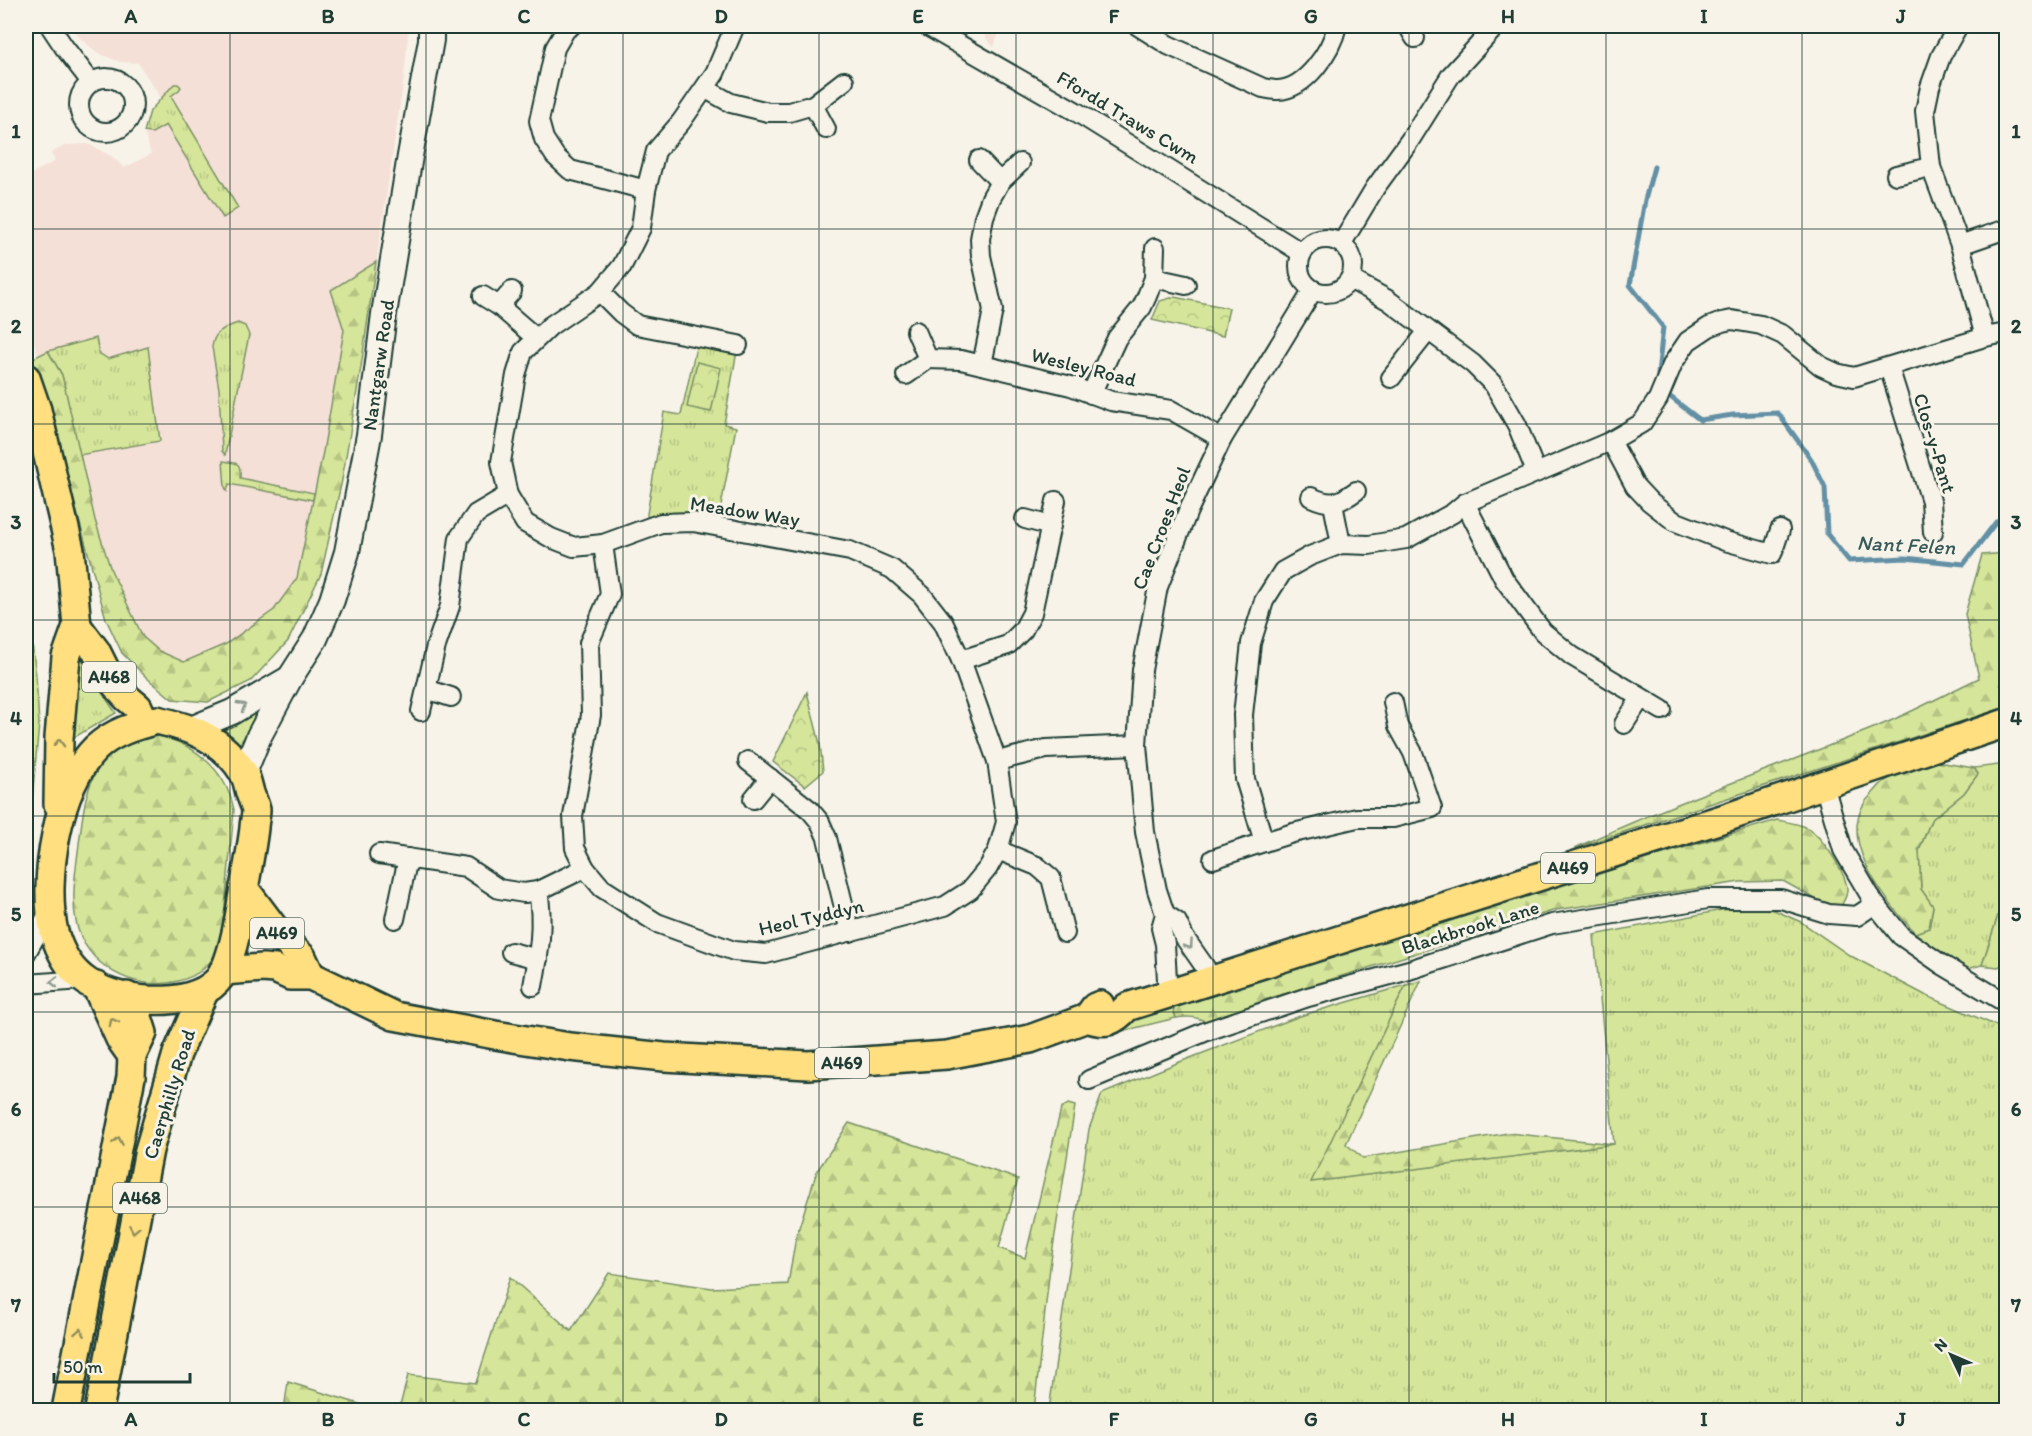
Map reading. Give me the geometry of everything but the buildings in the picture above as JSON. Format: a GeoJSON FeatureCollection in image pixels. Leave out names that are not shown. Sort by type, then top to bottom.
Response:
{"type":"FeatureCollection","features":[{"type":"Feature","properties":{"kind":"main road","name":"Nantgarw Road"},"geometry":{"type":"LineString","coordinates":[[244,773],[259,736],[290,678],[315,639],[332,600],[347,552],[369,435],[384,314],[433,30]]}},
{"type":"Feature","properties":{"kind":"main road","name":"A468"},"geometry":{"type":"LineString","coordinates":[[26,378],[37,410],[70,550],[77,626],[66,657],[59,738],[57,823]]}},
{"type":"Feature","properties":{"kind":"main road","name":"A468"},"geometry":{"type":"LineString","coordinates":[[77,626],[96,651],[109,677],[138,707],[145,723]]}},
{"type":"Feature","properties":{"kind":"main road","name":"Nantgarw Road"},"geometry":{"type":"LineString","coordinates":[[191,729],[232,712],[290,678]]}},
{"type":"Feature","properties":{"kind":"main road"},"geometry":{"type":"LineString","coordinates":[[204,993],[160,1002],[109,993],[89,983],[73,969],[63,955],[55,934],[50,911],[57,823],[75,777],[96,748],[128,727],[157,720],[191,729],[217,742],[244,773],[256,810],[237,933],[224,971]]}},
{"type":"Feature","properties":{"kind":"main road","name":"A469"},"geometry":{"type":"LineString","coordinates":[[224,971],[263,968],[275,969],[290,976],[311,976],[394,1016],[570,1047],[664,1057],[796,1065],[947,1055],[1030,1039],[1087,1018],[1100,1023],[1118,1018],[1127,1007],[1586,862],[2007,723]]}},
{"type":"Feature","properties":{"kind":"main road","name":"A469"},"geometry":{"type":"LineString","coordinates":[[244,888],[280,936],[302,957],[311,976]]}},
{"type":"Feature","properties":{"kind":"main road","name":"Caerphilly Road"},"geometry":{"type":"LineString","coordinates":[[99,1410],[149,1150],[177,1054],[204,993],[219,980],[224,971]]}},
{"type":"Feature","properties":{"kind":"main road"},"geometry":{"type":"LineString","coordinates":[[89,983],[132,1056]]}},
{"type":"Feature","properties":{"kind":"main road","name":"Caerphilly Road"},"geometry":{"type":"LineString","coordinates":[[66,1410],[131,1077],[132,1056],[143,1033],[136,1011],[127,996]]}},
{"type":"Feature","properties":{"kind":"street"},"geometry":{"type":"LineString","coordinates":[[50,26],[91,82]]}},
{"type":"Feature","properties":{"kind":"street"},"geometry":{"type":"LineString","coordinates":[[571,26],[566,29],[555,48],[539,121],[544,139],[555,156],[570,170],[646,190]]}},
{"type":"Feature","properties":{"kind":"street","name":"Meadow Way"},"geometry":{"type":"LineString","coordinates":[[735,26],[715,74],[656,152],[646,190],[641,228],[622,266],[600,292],[550,326],[523,352],[516,375],[501,462],[508,495],[525,522],[551,538],[574,547],[603,544],[661,523],[693,522],[850,551],[892,569],[922,595],[943,622],[961,660],[997,761]]}},
{"type":"Feature","properties":{"kind":"street","name":"Ffordd Traws Cwm"},"geometry":{"type":"LineString","coordinates":[[927,26],[1075,111],[1302,253]]}},
{"type":"Feature","properties":{"kind":"street"},"geometry":{"type":"LineString","coordinates":[[1138,26],[1168,45],[1263,88],[1279,90],[1300,82],[1316,66],[1333,41],[1337,26]]}},
{"type":"Feature","properties":{"kind":"street"},"geometry":{"type":"LineString","coordinates":[[1342,243],[1375,188],[1410,140],[1451,75],[1496,26]]}},
{"type":"Feature","properties":{"kind":"street"},"geometry":{"type":"LineString","coordinates":[[1958,26],[1941,56],[1930,87],[1925,111],[1931,166],[1960,245],[1985,338]]}},
{"type":"Feature","properties":{"kind":"street"},"geometry":{"type":"LineString","coordinates":[[706,88],[731,103],[768,112],[789,112],[813,105],[844,81]]}},
{"type":"Feature","properties":{"kind":"street"},"geometry":{"type":"LineString","coordinates":[[813,105],[826,129]]}},
{"type":"Feature","properties":{"kind":"street"},"geometry":{"type":"LineString","coordinates":[[979,160],[1000,182]]}},
{"type":"Feature","properties":{"kind":"street"},"geometry":{"type":"LineString","coordinates":[[982,365],[993,310],[981,256],[980,239],[984,217],[1000,182],[1020,163]]}},
{"type":"Feature","properties":{"kind":"street"},"geometry":{"type":"LineString","coordinates":[[1896,175],[1931,166]]}},
{"type":"Feature","properties":{"kind":"street"},"geometry":{"type":"LineString","coordinates":[[1960,245],[2007,228]]}},
{"type":"Feature","properties":{"kind":"street"},"geometry":{"type":"LineString","coordinates":[[1322,238],[1330,238],[1342,243],[1354,262],[1350,279],[1337,291],[1329,293],[1313,290],[1306,285],[1299,269],[1302,253],[1307,246],[1322,238]]}},
{"type":"Feature","properties":{"kind":"street"},"geometry":{"type":"LineString","coordinates":[[1091,394],[1117,338],[1142,307],[1154,278],[1155,248]]}},
{"type":"Feature","properties":{"kind":"street"},"geometry":{"type":"LineString","coordinates":[[1154,278],[1186,285]]}},
{"type":"Feature","properties":{"kind":"street"},"geometry":{"type":"LineString","coordinates":[[1350,279],[1389,300],[1473,364],[1494,385],[1517,425],[1536,472]]}},
{"type":"Feature","properties":{"kind":"street","name":"Cae Croes Heol"},"geometry":{"type":"LineString","coordinates":[[1209,980],[1204,967],[1177,922],[1166,914],[1155,883],[1145,832],[1137,745],[1142,670],[1158,587],[1188,511],[1222,439],[1313,290]]}},
{"type":"Feature","properties":{"kind":"street"},"geometry":{"type":"LineString","coordinates":[[499,306],[512,291]]}},
{"type":"Feature","properties":{"kind":"street"},"geometry":{"type":"LineString","coordinates":[[600,292],[637,325],[738,345]]}},
{"type":"Feature","properties":{"kind":"street"},"geometry":{"type":"LineString","coordinates":[[483,296],[499,306],[536,338]]}},
{"type":"Feature","properties":{"kind":"street"},"geometry":{"type":"LineString","coordinates":[[1263,843],[1245,779],[1243,715],[1251,643],[1264,601],[1283,572],[1310,556],[1341,544],[1369,545],[1406,539],[1453,513],[1465,503],[1611,441],[1642,423],[1658,399],[1673,363],[1688,341],[1709,327],[1722,322],[1732,320],[1761,325],[1783,335],[1821,366],[1836,373],[1854,377],[2007,333]]}},
{"type":"Feature","properties":{"kind":"street"},"geometry":{"type":"LineString","coordinates":[[906,375],[927,359],[916,331]]}},
{"type":"Feature","properties":{"kind":"street"},"geometry":{"type":"LineString","coordinates":[[1390,378],[1428,331]]}},
{"type":"Feature","properties":{"kind":"street","name":"Wesley Road"},"geometry":{"type":"LineString","coordinates":[[927,359],[961,360],[1071,386],[1111,401],[1171,410],[1222,439]]}},
{"type":"Feature","properties":{"kind":"street","name":"Clos-y-Pant"},"geometry":{"type":"LineString","coordinates":[[1889,367],[1931,501],[1933,532]]}},
{"type":"Feature","properties":{"kind":"street"},"geometry":{"type":"LineString","coordinates":[[1611,441],[1635,486],[1650,502],[1674,521],[1725,541],[1772,554],[1780,531]]}},
{"type":"Feature","properties":{"kind":"street"},"geometry":{"type":"LineString","coordinates":[[1311,497],[1333,504],[1343,501],[1356,492]]}},
{"type":"Feature","properties":{"kind":"street"},"geometry":{"type":"LineString","coordinates":[[421,711],[436,646],[450,606],[459,538],[476,514],[508,495]]}},
{"type":"Feature","properties":{"kind":"street"},"geometry":{"type":"LineString","coordinates":[[961,660],[1008,645],[1023,630],[1032,613],[1056,501]]}},
{"type":"Feature","properties":{"kind":"street"},"geometry":{"type":"LineString","coordinates":[[1465,503],[1504,579],[1543,632],[1572,656],[1662,710]]}},
{"type":"Feature","properties":{"kind":"street"},"geometry":{"type":"LineString","coordinates":[[1333,504],[1341,544]]}},
{"type":"Feature","properties":{"kind":"street"},"geometry":{"type":"LineString","coordinates":[[1025,519],[1051,526]]}},
{"type":"Feature","properties":{"kind":"street","name":"Heol Tyddyn"},"geometry":{"type":"LineString","coordinates":[[603,544],[610,594],[589,643],[591,715],[573,816],[575,848],[585,868],[602,888],[657,923],[734,951],[766,954],[945,906],[969,890],[988,867],[998,850],[1006,822],[997,761]]}},
{"type":"Feature","properties":{"kind":"street"},"geometry":{"type":"LineString","coordinates":[[426,689],[451,697]]}},
{"type":"Feature","properties":{"kind":"street"},"geometry":{"type":"LineString","coordinates":[[1624,724],[1641,698]]}},
{"type":"Feature","properties":{"kind":"street"},"geometry":{"type":"LineString","coordinates":[[1213,859],[1293,833],[1357,818],[1394,818],[1432,808],[1413,753],[1398,726],[1393,702]]}},
{"type":"Feature","properties":{"kind":"street"},"geometry":{"type":"LineString","coordinates":[[997,761],[1046,749],[1137,745]]}},
{"type":"Feature","properties":{"kind":"street"},"geometry":{"type":"LineString","coordinates":[[748,761],[810,810],[820,822],[827,838],[850,932]]}},
{"type":"Feature","properties":{"kind":"street"},"geometry":{"type":"LineString","coordinates":[[753,799],[770,778]]}},
{"type":"Feature","properties":{"kind":"street"},"geometry":{"type":"LineString","coordinates":[[1824,785],[1843,850],[1875,904],[1902,936],[1941,964],[2007,1003]]}},
{"type":"Feature","properties":{"kind":"street"},"geometry":{"type":"LineString","coordinates":[[998,850],[1037,866],[1051,878],[1065,933]]}},
{"type":"Feature","properties":{"kind":"street"},"geometry":{"type":"LineString","coordinates":[[379,854],[466,867],[499,889],[524,893],[538,891],[585,868]]}},
{"type":"Feature","properties":{"kind":"street"},"geometry":{"type":"LineString","coordinates":[[395,919],[408,858]]}},
{"type":"Feature","properties":{"kind":"street"},"geometry":{"type":"LineString","coordinates":[[533,986],[542,911],[538,891]]}},
{"type":"Feature","properties":{"kind":"street","name":"Blackbrook Lane"},"geometry":{"type":"LineString","coordinates":[[1089,1080],[1207,1031],[1297,1000],[1409,970],[1552,924],[1708,899],[1781,899],[1829,914],[1857,916],[1875,904]]}},
{"type":"Feature","properties":{"kind":"street"},"geometry":{"type":"LineString","coordinates":[[26,953],[50,911]]}},
{"type":"Feature","properties":{"kind":"street","name":"Cae Croes Heol"},"geometry":{"type":"LineString","coordinates":[[1166,914],[1161,928],[1170,993]]}},
{"type":"Feature","properties":{"kind":"street"},"geometry":{"type":"LineString","coordinates":[[511,952],[538,959]]}},
{"type":"Feature","properties":{"kind":"street"},"geometry":{"type":"LineString","coordinates":[[26,984],[89,983]]}},
{"type":"Feature","properties":{"kind":"shaded area"},"geometry":{"type":"Polygon","coordinates":[[[69,26],[409,26],[404,77],[361,367],[311,583],[207,697],[122,631],[46,378],[26,321],[26,177],[55,161],[51,153],[66,145],[88,144],[113,157],[124,168],[151,154],[144,132],[150,111],[161,98],[138,63],[120,62],[98,53],[69,26]]]}},
{"type":"Feature","properties":{"kind":"shaded area"},"geometry":{"type":"Polygon","coordinates":[[[979,26],[1001,26],[994,47],[988,41],[979,26]]]}},
{"type":"Feature","properties":{"kind":"green space"},"geometry":{"type":"Polygon","coordinates":[[[174,84],[181,87],[171,96],[238,208],[223,218],[166,125],[152,133],[144,132],[150,111],[174,84]]]}},
{"type":"Feature","properties":{"kind":"green space"},"geometry":{"type":"Polygon","coordinates":[[[376,262],[342,480],[321,574],[288,641],[251,681],[208,702],[172,699],[122,653],[106,619],[42,384],[31,359],[48,351],[62,375],[95,520],[111,570],[143,637],[159,651],[184,662],[226,644],[274,610],[297,578],[323,452],[344,330],[331,290],[376,262]]]}},
{"type":"Feature","properties":{"kind":"green space"},"geometry":{"type":"Polygon","coordinates":[[[1174,297],[1229,308],[1223,336],[1152,320],[1160,301],[1174,297]]]}},
{"type":"Feature","properties":{"kind":"green space"},"geometry":{"type":"Polygon","coordinates":[[[238,323],[245,326],[249,335],[225,455],[222,451],[219,389],[212,347],[217,334],[238,323]]]}},
{"type":"Feature","properties":{"kind":"green space"},"geometry":{"type":"Polygon","coordinates":[[[96,338],[99,353],[108,359],[148,347],[160,441],[79,455],[62,375],[48,351],[96,338]]]}},
{"type":"Feature","properties":{"kind":"green space"},"geometry":{"type":"Polygon","coordinates":[[[698,338],[738,345],[724,424],[736,427],[717,527],[648,528],[647,514],[664,412],[681,415],[698,338]]]}},
{"type":"Feature","properties":{"kind":"green space"},"geometry":{"type":"Polygon","coordinates":[[[697,362],[721,368],[711,412],[687,407],[697,362]]]}},
{"type":"Feature","properties":{"kind":"green space"},"geometry":{"type":"Polygon","coordinates":[[[223,461],[239,466],[240,478],[314,493],[313,500],[229,484],[227,491],[223,461]]]}},
{"type":"Feature","properties":{"kind":"green space"},"geometry":{"type":"Polygon","coordinates":[[[2006,553],[2006,707],[1575,848],[1649,815],[1889,722],[1979,678],[1965,614],[1982,555],[2006,553]]]}},
{"type":"Feature","properties":{"kind":"green space"},"geometry":{"type":"Polygon","coordinates":[[[26,605],[36,676],[39,724],[26,866],[26,605]]]}},
{"type":"Feature","properties":{"kind":"green space"},"geometry":{"type":"Polygon","coordinates":[[[80,655],[92,678],[116,713],[73,738],[77,656],[80,655]]]}},
{"type":"Feature","properties":{"kind":"green space"},"geometry":{"type":"Polygon","coordinates":[[[807,692],[820,744],[823,771],[805,786],[773,762],[807,692]]]}},
{"type":"Feature","properties":{"kind":"green space"},"geometry":{"type":"Polygon","coordinates":[[[265,700],[239,745],[217,727],[265,700]]]}},
{"type":"Feature","properties":{"kind":"green space"},"geometry":{"type":"Polygon","coordinates":[[[149,735],[178,742],[204,758],[223,781],[234,810],[222,939],[219,948],[210,962],[198,973],[183,980],[158,984],[127,978],[100,962],[81,937],[74,902],[75,873],[83,812],[92,781],[103,762],[113,752],[129,742],[149,735]]]}},
{"type":"Feature","properties":{"kind":"green space"},"geometry":{"type":"Polygon","coordinates":[[[1937,762],[1974,768],[1978,774],[1964,793],[1931,820],[1919,850],[1921,889],[1933,906],[1929,928],[1915,933],[1878,886],[1860,847],[1857,828],[1861,810],[1883,782],[1937,762]]]}},
{"type":"Feature","properties":{"kind":"green space"},"geometry":{"type":"Polygon","coordinates":[[[2006,764],[2006,891],[1982,965],[1967,969],[1915,933],[1929,928],[1933,907],[1921,889],[1919,851],[1931,820],[1964,793],[1978,774],[1974,768],[2006,764]]]}},
{"type":"Feature","properties":{"kind":"green space"},"geometry":{"type":"Polygon","coordinates":[[[1777,820],[1809,829],[1831,853],[1847,886],[1841,906],[1828,906],[1783,881],[1740,882],[1556,910],[1264,1000],[1208,1023],[1192,1017],[1176,1018],[1173,1007],[1553,887],[1777,820]]]}},
{"type":"Feature","properties":{"kind":"green space"},"geometry":{"type":"Polygon","coordinates":[[[2006,891],[2006,963],[1998,967],[1982,965],[2006,891]]]}},
{"type":"Feature","properties":{"kind":"green space"},"geometry":{"type":"Polygon","coordinates":[[[1754,907],[1774,910],[1801,922],[1849,955],[1925,995],[2006,1030],[2006,1410],[1049,1410],[1089,1129],[1102,1094],[1300,1016],[1406,985],[1312,1181],[1614,1144],[1594,935],[1722,910],[1754,907]]]}},
{"type":"Feature","properties":{"kind":"green space"},"geometry":{"type":"Polygon","coordinates":[[[1421,981],[1346,1144],[1363,1158],[1508,1133],[1614,1144],[1311,1182],[1406,985],[1421,981]]]}},
{"type":"Feature","properties":{"kind":"green space"},"geometry":{"type":"Polygon","coordinates":[[[1173,1007],[1176,1018],[1123,1031],[1114,1025],[1173,1007]]]}},
{"type":"Feature","properties":{"kind":"green space"},"geometry":{"type":"Polygon","coordinates":[[[1068,1104],[1075,1106],[1050,1267],[1034,1410],[399,1410],[408,1375],[476,1383],[510,1277],[571,1331],[609,1273],[712,1288],[788,1284],[796,1237],[817,1171],[849,1123],[1018,1179],[999,1248],[1025,1258],[1061,1109],[1068,1104]]]}},
{"type":"Feature","properties":{"kind":"green space"},"geometry":{"type":"Polygon","coordinates":[[[288,1382],[379,1410],[284,1410],[288,1382]]]}},
{"type":"Feature","properties":{"kind":"waterway","name":"Nant Felen"},"geometry":{"type":"LineString","coordinates":[[1654,167],[1645,200],[1630,285],[1663,327],[1657,384]]}},
{"type":"Feature","properties":{"kind":"waterway","name":"Nant Felen"},"geometry":{"type":"LineString","coordinates":[[1664,392],[1700,420],[1733,415],[1778,413],[1811,459],[1825,487],[1827,534],[1849,561],[1905,558],[1964,564],[1996,522],[2006,520]]}}]}
